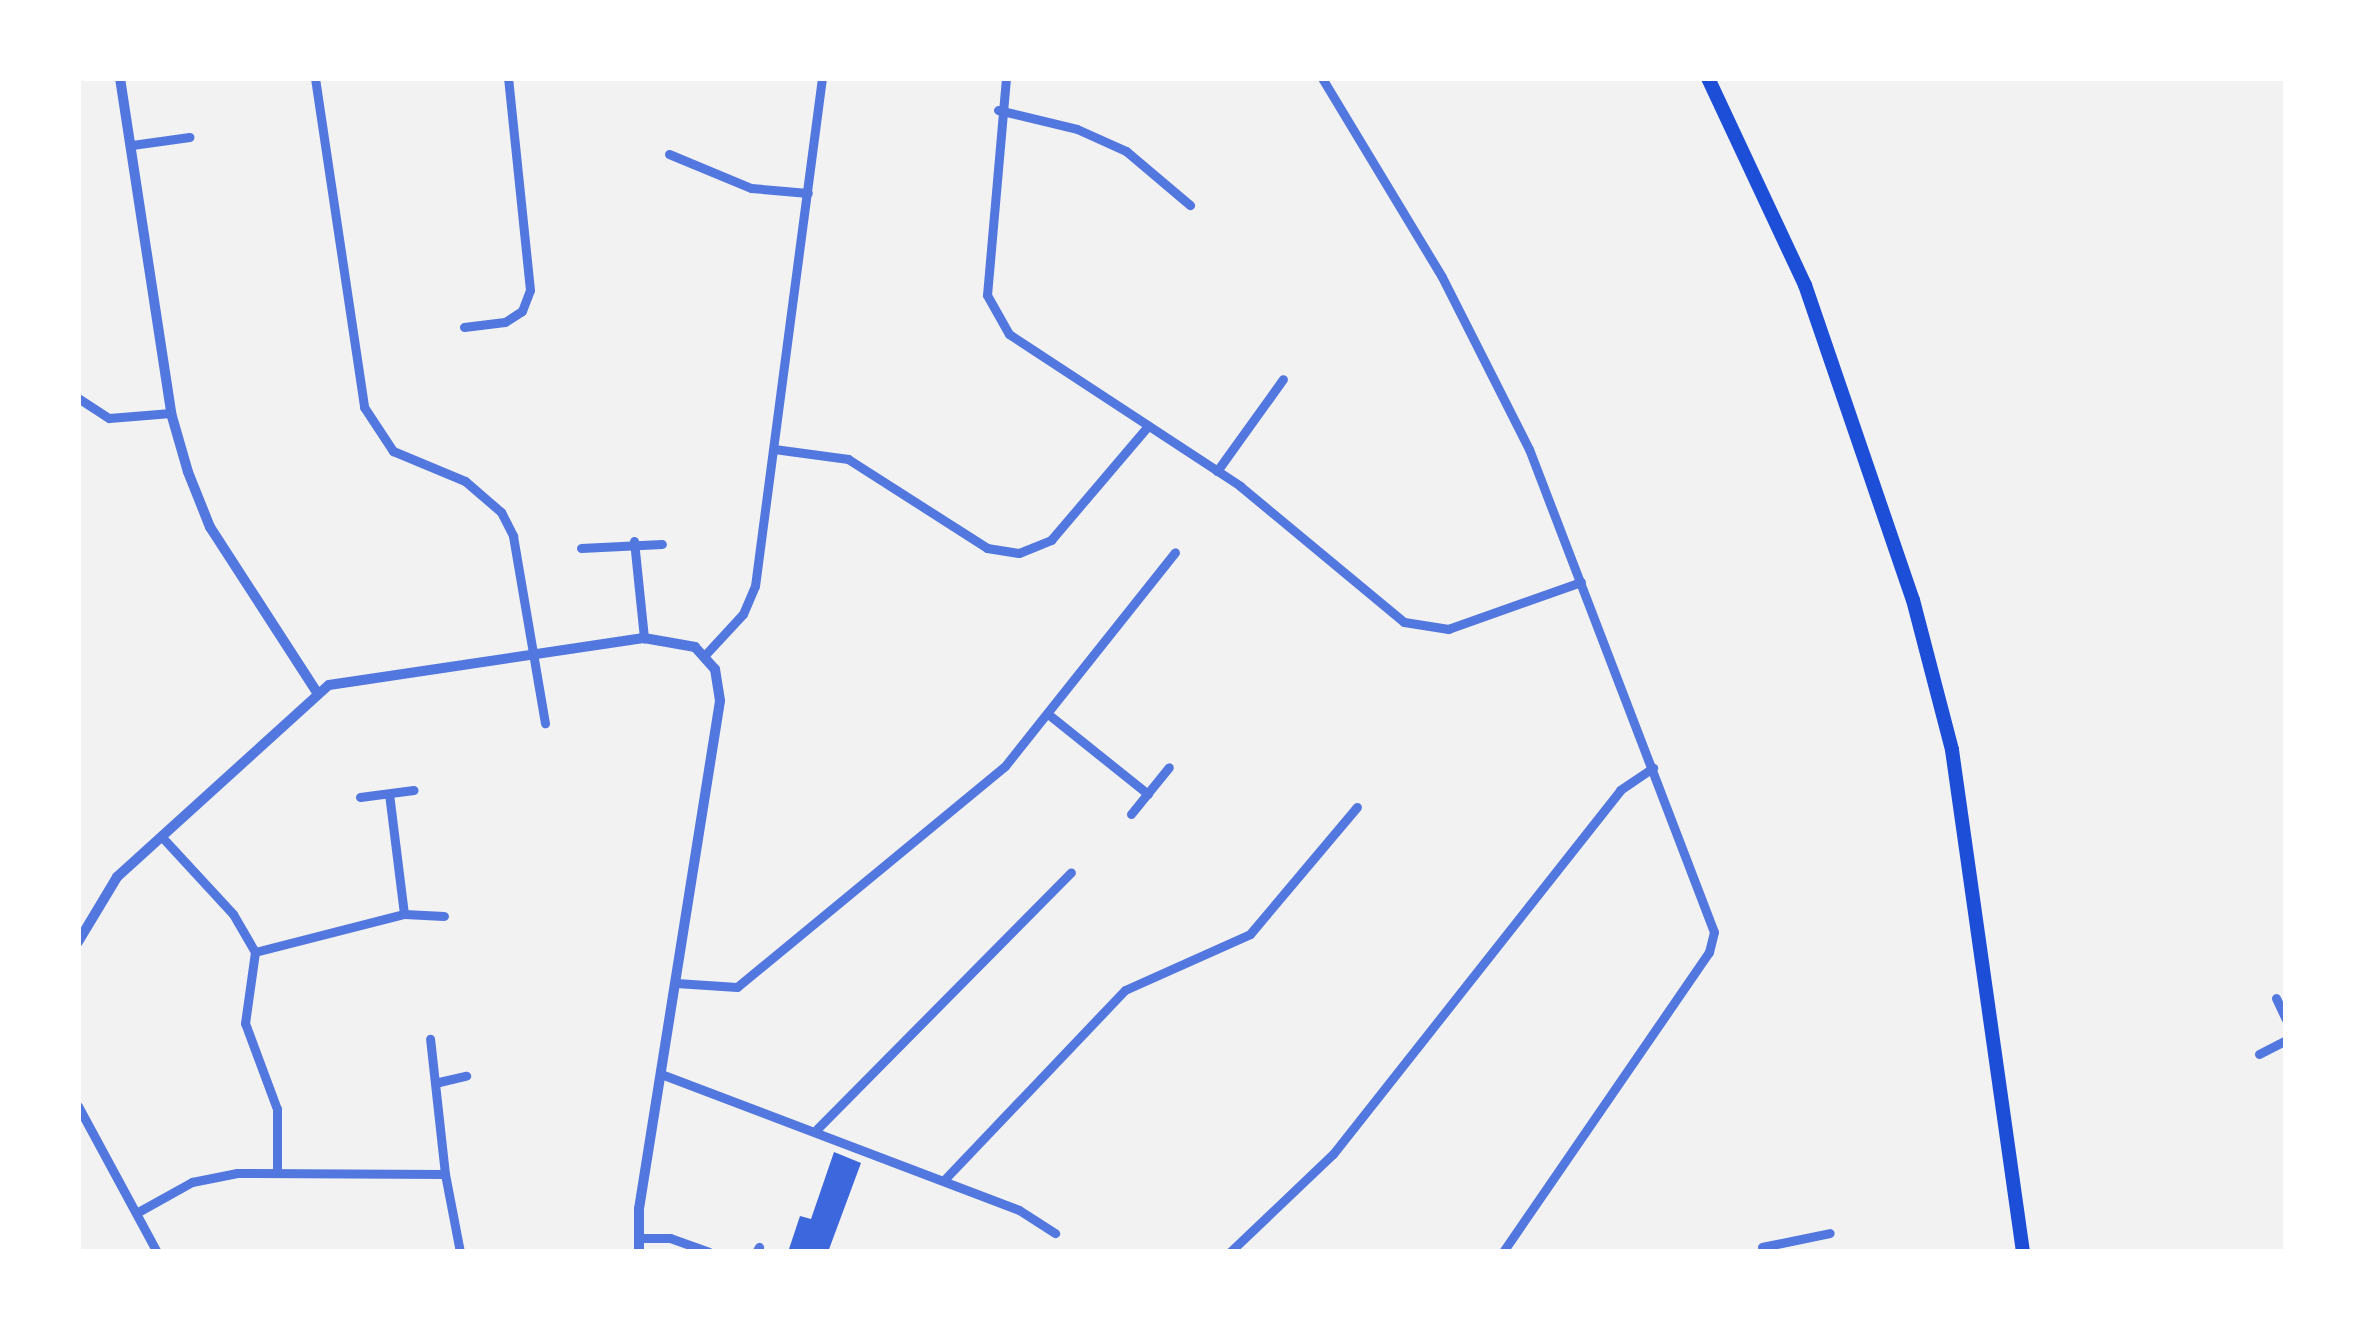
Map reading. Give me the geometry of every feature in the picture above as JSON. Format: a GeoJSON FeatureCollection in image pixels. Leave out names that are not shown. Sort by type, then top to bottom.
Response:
{"type":"FeatureCollection","features":[{"type":"Feature","properties":{"kind":"main road"},"geometry":{"type":"LineString","coordinates":[[1708,78],[1805,285],[1913,600],[1952,750],[2023,1252]]}},
{"type":"Feature","properties":{"kind":"street"},"geometry":{"type":"LineString","coordinates":[[120,78],[171,413],[210,526],[316,691]]}},
{"type":"Feature","properties":{"kind":"street"},"geometry":{"type":"LineString","coordinates":[[315,78],[364,406],[393,451],[465,481],[501,512],[513,536],[545,723]]}},
{"type":"Feature","properties":{"kind":"street"},"geometry":{"type":"LineString","coordinates":[[464,327],[505,322],[522,311],[530,290],[508,78]]}},
{"type":"Feature","properties":{"kind":"street"},"geometry":{"type":"LineString","coordinates":[[705,655],[752,598],[822,78]]}},
{"type":"Feature","properties":{"kind":"street"},"geometry":{"type":"LineString","coordinates":[[1006,78],[998,110],[987,295],[994,317],[1217,471],[1404,622],[1426,630],[1581,582]]}},
{"type":"Feature","properties":{"kind":"street"},"geometry":{"type":"LineString","coordinates":[[1322,78],[1442,278],[1529,449],[1712,917],[1713,941],[1503,1252]]}},
{"type":"Feature","properties":{"kind":"street"},"geometry":{"type":"LineString","coordinates":[[998,110],[1077,129],[1126,151],[1190,205]]}},
{"type":"Feature","properties":{"kind":"street"},"geometry":{"type":"LineString","coordinates":[[132,145],[189,137]]}},
{"type":"Feature","properties":{"kind":"street"},"geometry":{"type":"LineString","coordinates":[[669,154],[751,188],[808,193]]}},
{"type":"Feature","properties":{"kind":"street"},"geometry":{"type":"LineString","coordinates":[[1217,471],[1283,379]]}},
{"type":"Feature","properties":{"kind":"street"},"geometry":{"type":"LineString","coordinates":[[78,398],[110,418],[171,413]]}},
{"type":"Feature","properties":{"kind":"street"},"geometry":{"type":"LineString","coordinates":[[774,449],[848,459],[987,548],[1019,553],[1051,540],[1148,426]]}},
{"type":"Feature","properties":{"kind":"street"},"geometry":{"type":"LineString","coordinates":[[634,541],[644,638]]}},
{"type":"Feature","properties":{"kind":"street"},"geometry":{"type":"LineString","coordinates":[[581,548],[634,541],[662,544]]}},
{"type":"Feature","properties":{"kind":"street"},"geometry":{"type":"LineString","coordinates":[[676,983],[737,986],[1005,766],[1175,552]]}},
{"type":"Feature","properties":{"kind":"street"},"geometry":{"type":"LineString","coordinates":[[78,943],[117,877],[316,691],[351,677],[644,638],[682,641],[705,655],[720,701],[639,1245],[670,1238],[709,1252]]}},
{"type":"Feature","properties":{"kind":"street"},"geometry":{"type":"LineString","coordinates":[[1048,714],[1148,794]]}},
{"type":"Feature","properties":{"kind":"street"},"geometry":{"type":"LineString","coordinates":[[1132,814],[1169,767]]}},
{"type":"Feature","properties":{"kind":"street"},"geometry":{"type":"LineString","coordinates":[[1230,1252],[1334,1154],[1620,790],[1653,768]]}},
{"type":"Feature","properties":{"kind":"street"},"geometry":{"type":"LineString","coordinates":[[360,797],[414,790]]}},
{"type":"Feature","properties":{"kind":"street"},"geometry":{"type":"LineString","coordinates":[[389,794],[404,914]]}},
{"type":"Feature","properties":{"kind":"street"},"geometry":{"type":"LineString","coordinates":[[944,1180],[1125,990],[1250,934],[1357,807]]}},
{"type":"Feature","properties":{"kind":"street"},"geometry":{"type":"LineString","coordinates":[[160,836],[233,914],[255,952],[244,1023],[277,1109],[277,1171]]}},
{"type":"Feature","properties":{"kind":"street"},"geometry":{"type":"LineString","coordinates":[[817,1130],[1071,872]]}},
{"type":"Feature","properties":{"kind":"street"},"geometry":{"type":"LineString","coordinates":[[255,952],[404,914],[443,916]]}},
{"type":"Feature","properties":{"kind":"street"},"geometry":{"type":"LineString","coordinates":[[2276,998],[2286,1019]]}},
{"type":"Feature","properties":{"kind":"street"},"geometry":{"type":"LineString","coordinates":[[430,1039],[440,1082],[445,1174],[460,1252]]}},
{"type":"Feature","properties":{"kind":"street"},"geometry":{"type":"LineString","coordinates":[[2259,1054],[2286,1040]]}},
{"type":"Feature","properties":{"kind":"street"},"geometry":{"type":"LineString","coordinates":[[661,1074],[944,1180],[1055,1233]]}},
{"type":"Feature","properties":{"kind":"street"},"geometry":{"type":"LineString","coordinates":[[440,1082],[466,1076]]}},
{"type":"Feature","properties":{"kind":"street"},"geometry":{"type":"LineString","coordinates":[[78,1106],[157,1252]]}},
{"type":"Feature","properties":{"kind":"street"},"geometry":{"type":"LineString","coordinates":[[138,1212],[192,1182],[277,1171],[445,1174]]}},
{"type":"Feature","properties":{"kind":"street"},"geometry":{"type":"LineString","coordinates":[[1762,1247],[1800,1246],[1830,1233]]}},
{"type":"Feature","properties":{"kind":"building"},"geometry":{"type":"Polygon","coordinates":[[[834,1152],[861,1163],[828,1252],[788,1252],[800,1216],[811,1219],[834,1152]]]}}]}
